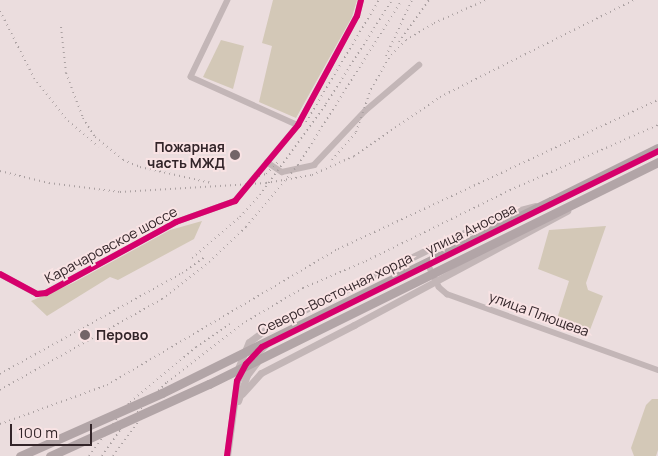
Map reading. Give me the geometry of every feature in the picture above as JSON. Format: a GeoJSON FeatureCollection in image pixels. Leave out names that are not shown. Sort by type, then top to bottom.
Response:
{"type":"FeatureCollection","features":[{"type":"Feature","properties":{"kind":"main road","name":"Северо-Восточная хорда"},"geometry":{"type":"LineString","coordinates":[[20,456],[162,393],[658,150]]}},
{"type":"Feature","properties":{"kind":"main road","name":"Северо-Восточная хорда"},"geometry":{"type":"LineString","coordinates":[[50,456],[193,392],[658,162]]}},
{"type":"Feature","properties":{"kind":"street"},"geometry":{"type":"LineString","coordinates":[[228,0],[190,77],[298,125]]}},
{"type":"Feature","properties":{"kind":"street","name":"Карачаровское шоссе"},"geometry":{"type":"LineString","coordinates":[[0,274],[37,294],[46,294],[176,222],[235,201],[298,125],[353,25],[361,0]]}},
{"type":"Feature","properties":{"kind":"street"},"geometry":{"type":"LineString","coordinates":[[267,162],[282,172],[301,170],[314,165],[365,111],[419,65]]}},
{"type":"Feature","properties":{"kind":"street","name":"улица Аносова"},"geometry":{"type":"LineString","coordinates":[[237,381],[246,364],[262,347],[658,150]]}},
{"type":"Feature","properties":{"kind":"street","name":"улица Аносова"},"geometry":{"type":"LineString","coordinates":[[236,406],[247,375],[266,353],[658,162]]}},
{"type":"Feature","properties":{"kind":"street"},"geometry":{"type":"LineString","coordinates":[[239,398],[261,373],[548,224],[585,198]]}},
{"type":"Feature","properties":{"kind":"street"},"geometry":{"type":"LineString","coordinates":[[227,456],[236,406],[237,381],[241,360],[254,337],[337,294],[509,213],[551,201]]}},
{"type":"Feature","properties":{"kind":"street","name":"улица Плющева"},"geometry":{"type":"LineString","coordinates":[[428,264],[439,287],[447,294],[658,370]]}},
{"type":"Feature","properties":{"kind":"shaded area"},"geometry":{"type":"Polygon","coordinates":[[[273,0],[357,0],[352,17],[296,118],[259,102],[272,46],[262,43],[273,0]]]}},
{"type":"Feature","properties":{"kind":"shaded area"},"geometry":{"type":"Polygon","coordinates":[[[221,40],[244,46],[233,89],[203,77],[221,40]]]}},
{"type":"Feature","properties":{"kind":"shaded area"},"geometry":{"type":"Polygon","coordinates":[[[202,221],[194,239],[118,280],[110,277],[47,316],[31,301],[73,283],[170,230],[202,221]]]}},
{"type":"Feature","properties":{"kind":"shaded area"},"geometry":{"type":"Polygon","coordinates":[[[606,226],[586,283],[588,290],[603,296],[588,335],[556,322],[569,281],[538,269],[549,230],[606,226]]]}},
{"type":"Feature","properties":{"kind":"shaded area"},"geometry":{"type":"Polygon","coordinates":[[[652,399],[658,399],[658,450],[656,456],[634,456],[631,448],[646,405],[652,399]]]}},
{"type":"Feature","properties":{"kind":"railway"},"geometry":{"type":"LineString","coordinates":[[306,122],[379,0]]}},
{"type":"Feature","properties":{"kind":"railway"},"geometry":{"type":"LineString","coordinates":[[192,258],[240,217],[260,195],[326,104],[392,0]]}},
{"type":"Feature","properties":{"kind":"railway"},"geometry":{"type":"LineString","coordinates":[[0,390],[162,299],[209,262],[246,227],[298,165],[402,0]]}},
{"type":"Feature","properties":{"kind":"railway"},"geometry":{"type":"LineString","coordinates":[[386,56],[412,0]]}},
{"type":"Feature","properties":{"kind":"railway"},"geometry":{"type":"LineString","coordinates":[[399,42],[429,0]]}},
{"type":"Feature","properties":{"kind":"railway"},"geometry":{"type":"LineString","coordinates":[[332,160],[356,132],[371,89],[391,55],[406,40],[434,23],[486,0]]}},
{"type":"Feature","properties":{"kind":"railway"},"geometry":{"type":"LineString","coordinates":[[0,171],[49,183],[120,192],[266,183],[312,175],[354,156],[440,97],[634,0]]}},
{"type":"Feature","properties":{"kind":"railway"},"geometry":{"type":"LineString","coordinates":[[0,11],[34,78],[68,121],[99,147]]}},
{"type":"Feature","properties":{"kind":"railway"},"geometry":{"type":"LineString","coordinates":[[61,27],[66,73],[83,118],[95,137],[123,160],[140,167],[211,183]]}},
{"type":"Feature","properties":{"kind":"railway"},"geometry":{"type":"LineString","coordinates":[[0,424],[107,385],[338,249],[658,100]]}},
{"type":"Feature","properties":{"kind":"railway"},"geometry":{"type":"LineString","coordinates":[[102,456],[120,430],[167,382],[242,324],[303,288],[366,261],[510,190],[658,125]]}},
{"type":"Feature","properties":{"kind":"railway"},"geometry":{"type":"LineString","coordinates":[[250,180],[266,174],[279,161]]}},
{"type":"Feature","properties":{"kind":"railway"},"geometry":{"type":"LineString","coordinates":[[0,374],[182,273],[206,256]]}},
{"type":"Feature","properties":{"kind":"railway"},"geometry":{"type":"LineString","coordinates":[[89,456],[130,402],[196,347],[230,324]]}},
{"type":"Feature","properties":{"kind":"railway"},"geometry":{"type":"LineString","coordinates":[[113,456],[146,412]]}},
{"type":"Feature","properties":{"kind":"cycle path"},"geometry":{"type":"LineString","coordinates":[[0,274],[37,294],[46,293],[176,222],[235,201],[298,125],[357,16],[361,0]]}},
{"type":"Feature","properties":{"kind":"cycle path"},"geometry":{"type":"LineString","coordinates":[[227,456],[237,381],[246,364],[262,347],[658,151]]}},
{"type":"Feature","properties":{"kind":"place","name":"Пожарная часть МЖД"},"geometry":{"type":"Point","coordinates":[235,155]}},
{"type":"Feature","properties":{"kind":"place","name":"Перово"},"geometry":{"type":"Point","coordinates":[85,335]}}]}
